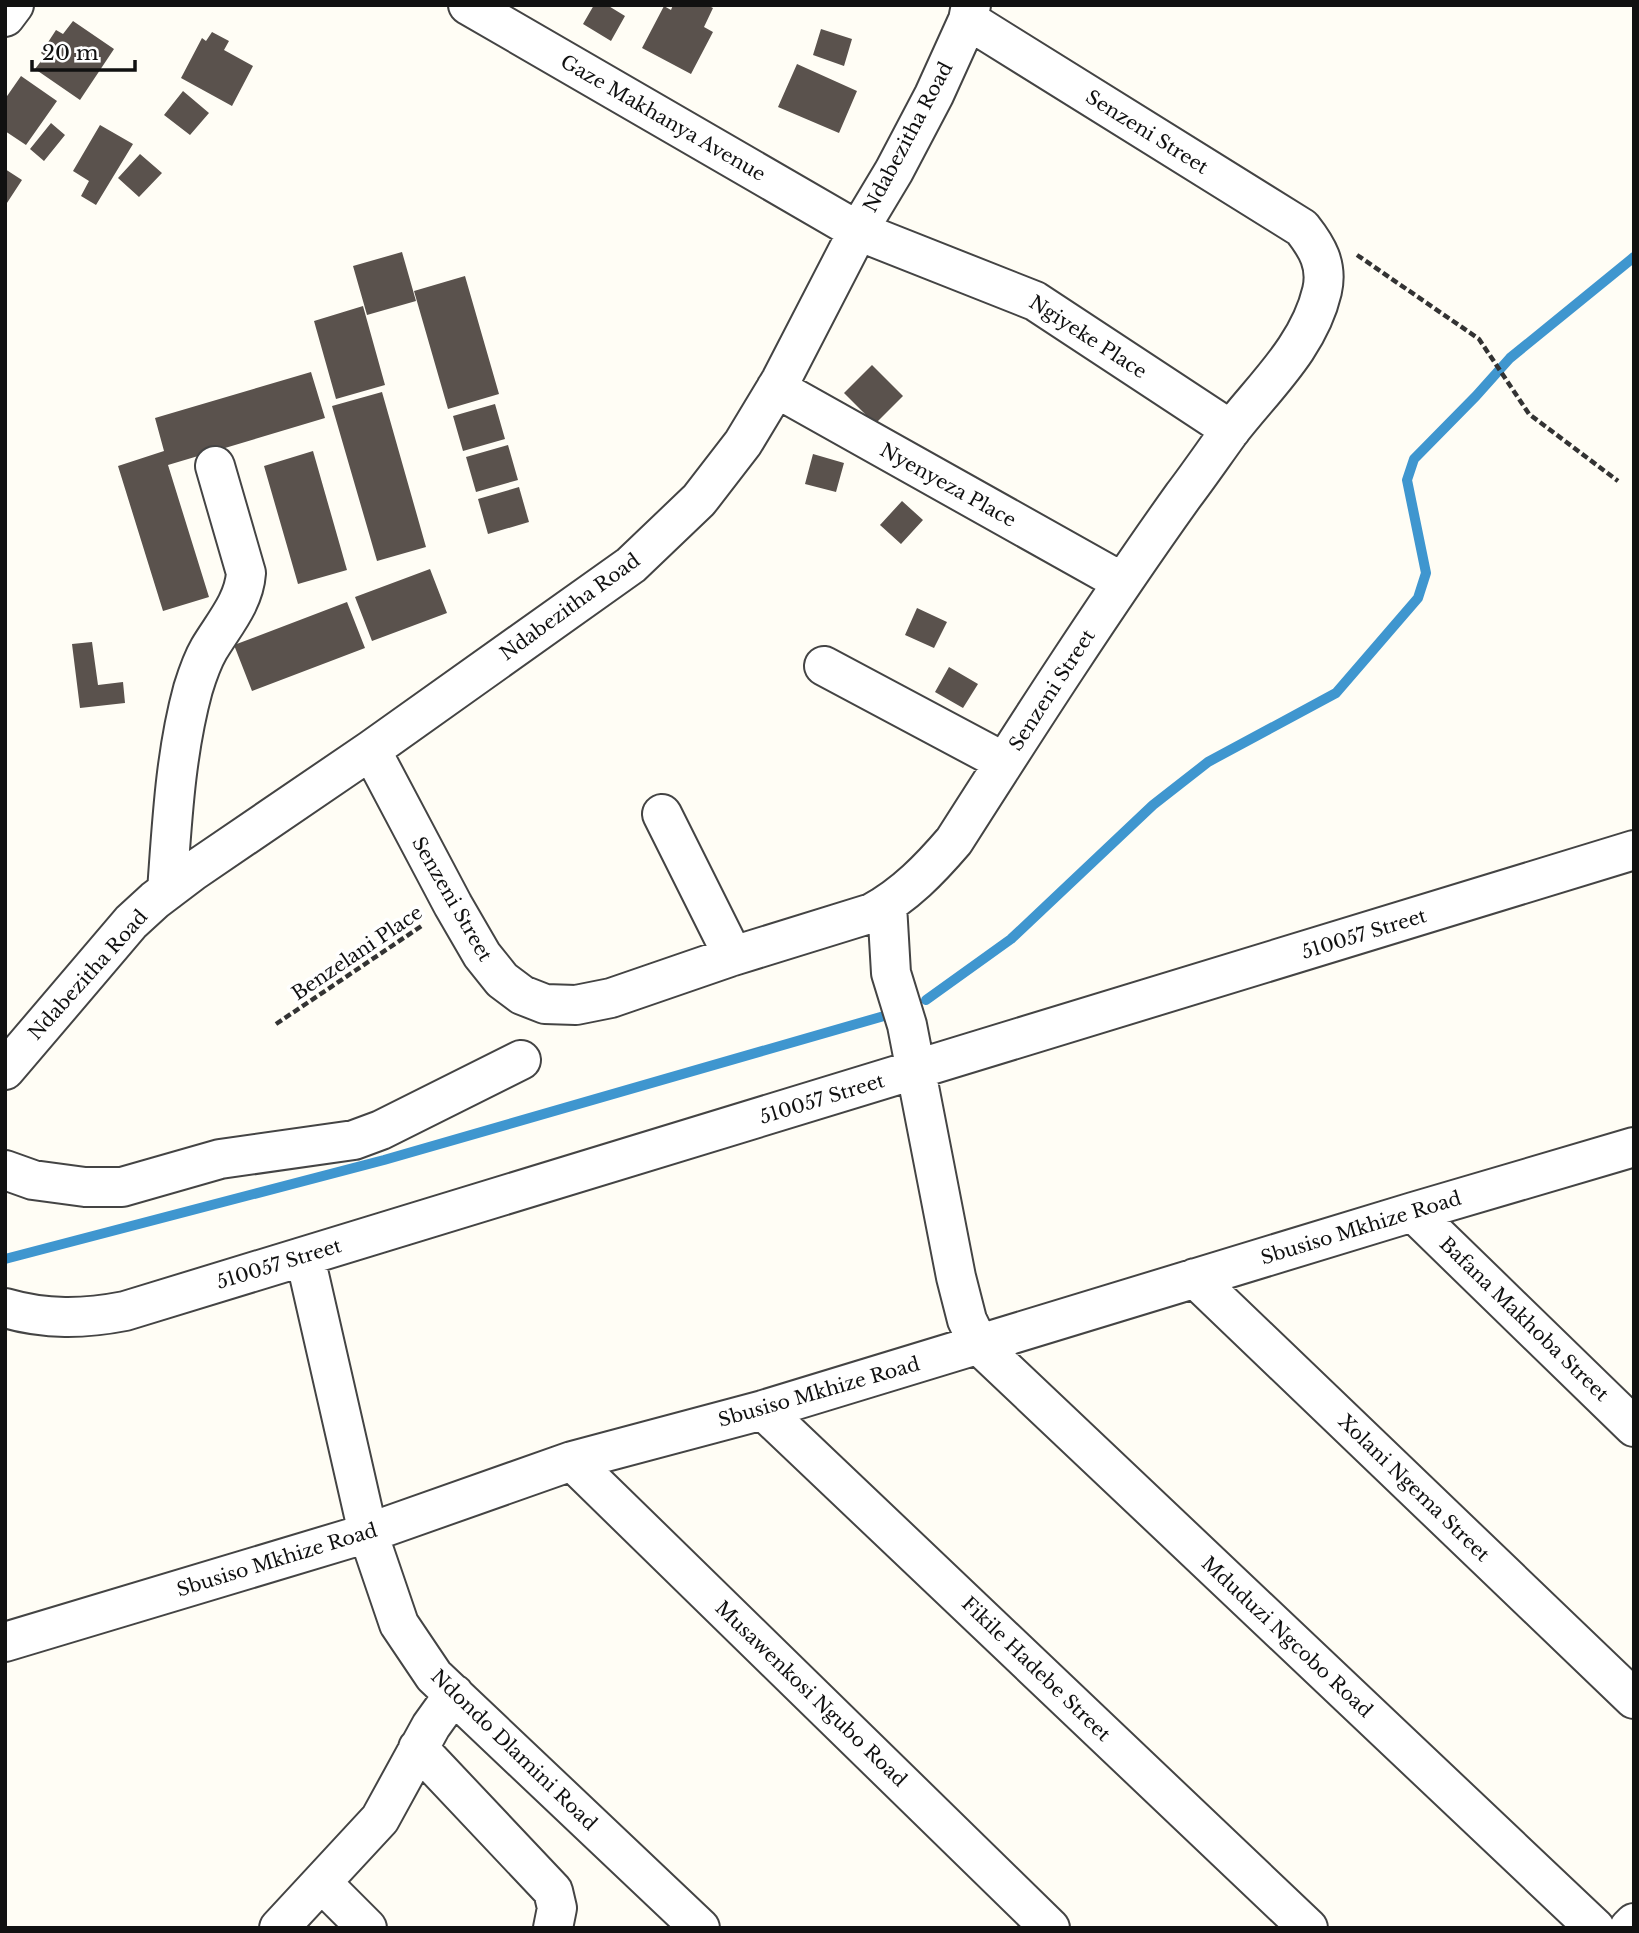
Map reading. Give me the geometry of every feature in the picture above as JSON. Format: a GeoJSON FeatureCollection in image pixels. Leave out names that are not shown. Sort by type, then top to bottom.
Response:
{"type":"FeatureCollection","features":[{"type":"Feature","properties":{"kind":"street"},"geometry":{"type":"LineString","coordinates":[[5,17],[14,5]]}},
{"type":"Feature","properties":{"kind":"street","name":"Gaze Makhanya Avenue"},"geometry":{"type":"LineString","coordinates":[[468,5],[858,231]]}},
{"type":"Feature","properties":{"kind":"street","name":"Ndabezitha Road"},"geometry":{"type":"LineString","coordinates":[[5,1070],[131,922],[167,891],[631,565],[699,500],[743,443],[776,388],[858,231],[928,106],[969,13]]}},
{"type":"Feature","properties":{"kind":"street","name":"Senzeni Street"},"geometry":{"type":"LineString","coordinates":[[371,750],[482,955],[502,980],[522,995],[545,1004],[576,1005],[611,998],[733,956],[855,919],[887,905],[929,870],[954,841],[1122,582],[1231,430],[1271,384],[1304,337],[1322,293],[1325,276],[1323,262],[1315,244],[1302,228],[969,13]]}},
{"type":"Feature","properties":{"kind":"street","name":"Ngiyeke Place"},"geometry":{"type":"LineString","coordinates":[[858,231],[1035,301],[1231,430]]}},
{"type":"Feature","properties":{"kind":"street","name":"Nyenyeza Place"},"geometry":{"type":"LineString","coordinates":[[776,388],[1122,582]]}},
{"type":"Feature","properties":{"kind":"street"},"geometry":{"type":"LineString","coordinates":[[167,891],[181,741],[194,687],[207,652],[245,587],[246,573],[215,466]]}},
{"type":"Feature","properties":{"kind":"street"},"geometry":{"type":"LineString","coordinates":[[824,666],[1004,762]]}},
{"type":"Feature","properties":{"kind":"street"},"geometry":{"type":"LineString","coordinates":[[662,814],[733,956]]}},
{"type":"Feature","properties":{"kind":"street","name":"510057 Street"},"geometry":{"type":"LineString","coordinates":[[5,1308],[37,1315],[91,1318],[125,1311],[1634,850]]}},
{"type":"Feature","properties":{"kind":"street"},"geometry":{"type":"LineString","coordinates":[[887,905],[891,973],[907,1025],[956,1277],[967,1320],[979,1345]]}},
{"type":"Feature","properties":{"kind":"street"},"geometry":{"type":"LineString","coordinates":[[5,1170],[33,1180],[85,1187],[122,1186],[220,1159],[354,1140],[381,1130],[521,1060]]}},
{"type":"Feature","properties":{"kind":"street","name":"Sbusiso Mkhize Road"},"geometry":{"type":"LineString","coordinates":[[5,1642],[368,1533],[572,1461],[763,1410],[1634,1147]]}},
{"type":"Feature","properties":{"kind":"street","name":"Bafana Makhoba Street"},"geometry":{"type":"LineString","coordinates":[[1413,1212],[1634,1426]]}},
{"type":"Feature","properties":{"kind":"street","name":"Ndondo Dlamini Road"},"geometry":{"type":"LineString","coordinates":[[306,1257],[368,1533],[399,1624],[434,1675],[700,1928]]}},
{"type":"Feature","properties":{"kind":"street","name":"Xolani Ngema Street"},"geometry":{"type":"LineString","coordinates":[[1195,1278],[1634,1699]]}},
{"type":"Feature","properties":{"kind":"street","name":"Mduduzi Ngcobo Road"},"geometry":{"type":"LineString","coordinates":[[979,1345],[1595,1928]]}},
{"type":"Feature","properties":{"kind":"street","name":"Fikile Hadebe Street"},"geometry":{"type":"LineString","coordinates":[[763,1410],[1308,1928]]}},
{"type":"Feature","properties":{"kind":"street","name":"Musawenkosi Ngubo Road"},"geometry":{"type":"LineString","coordinates":[[572,1461],[1050,1928]]}},
{"type":"Feature","properties":{"kind":"street"},"geometry":{"type":"LineString","coordinates":[[279,1928],[380,1819],[418,1748],[454,1694]]}},
{"type":"Feature","properties":{"kind":"street"},"geometry":{"type":"LineString","coordinates":[[418,1748],[553,1891],[557,1908],[553,1928]]}},
{"type":"Feature","properties":{"kind":"street"},"geometry":{"type":"LineString","coordinates":[[322,1883],[367,1928]]}},
{"type":"Feature","properties":{"kind":"street"},"geometry":{"type":"LineString","coordinates":[[1629,1928],[1634,1923]]}},
{"type":"Feature","properties":{"kind":"path"},"geometry":{"type":"LineString","coordinates":[[1323,262],[1347,248],[1479,339],[1529,414],[1618,481]]}},
{"type":"Feature","properties":{"kind":"path","name":"Benzelani Place"},"geometry":{"type":"LineString","coordinates":[[276,1024],[453,905]]}},
{"type":"Feature","properties":{"kind":"building"},"geometry":{"type":"Polygon","coordinates":[[[594,5],[607,5],[625,16],[611,41],[583,24],[594,5]]]}},
{"type":"Feature","properties":{"kind":"building"},"geometry":{"type":"Polygon","coordinates":[[[673,5],[707,5],[713,8],[704,27],[713,32],[691,74],[642,48],[664,6],[671,10],[673,5]]]}},
{"type":"Feature","properties":{"kind":"building"},"geometry":{"type":"Polygon","coordinates":[[[73,21],[114,49],[80,100],[35,69],[45,56],[41,53],[56,30],[63,34],[73,21]]]}},
{"type":"Feature","properties":{"kind":"building"},"geometry":{"type":"Polygon","coordinates":[[[821,29],[852,39],[844,66],[813,55],[821,29]]]}},
{"type":"Feature","properties":{"kind":"building"},"geometry":{"type":"Polygon","coordinates":[[[212,32],[229,41],[224,50],[253,66],[232,106],[181,78],[202,38],[206,41],[212,32]]]}},
{"type":"Feature","properties":{"kind":"building"},"geometry":{"type":"Polygon","coordinates":[[[797,64],[857,91],[839,133],[778,107],[797,64]]]}},
{"type":"Feature","properties":{"kind":"building"},"geometry":{"type":"Polygon","coordinates":[[[21,76],[57,101],[26,145],[5,131],[5,99],[21,76]]]}},
{"type":"Feature","properties":{"kind":"building"},"geometry":{"type":"Polygon","coordinates":[[[183,91],[209,113],[190,135],[164,115],[183,91]]]}},
{"type":"Feature","properties":{"kind":"building"},"geometry":{"type":"Polygon","coordinates":[[[51,123],[65,135],[44,161],[30,149],[51,123]]]}},
{"type":"Feature","properties":{"kind":"building"},"geometry":{"type":"Polygon","coordinates":[[[100,125],[133,144],[96,205],[81,196],[89,181],[73,171],[100,125]]]}},
{"type":"Feature","properties":{"kind":"building"},"geometry":{"type":"Polygon","coordinates":[[[140,154],[162,173],[139,197],[118,178],[140,154]]]}},
{"type":"Feature","properties":{"kind":"building"},"geometry":{"type":"Polygon","coordinates":[[[5,169],[22,180],[5,206],[5,169]]]}},
{"type":"Feature","properties":{"kind":"building"},"geometry":{"type":"Polygon","coordinates":[[[402,252],[416,301],[367,315],[353,266],[402,252]]]}},
{"type":"Feature","properties":{"kind":"building"},"geometry":{"type":"Polygon","coordinates":[[[465,276],[499,394],[448,409],[414,291],[465,276]]]}},
{"type":"Feature","properties":{"kind":"building"},"geometry":{"type":"Polygon","coordinates":[[[363,306],[385,385],[336,399],[314,321],[363,306]]]}},
{"type":"Feature","properties":{"kind":"building"},"geometry":{"type":"Polygon","coordinates":[[[872,365],[903,396],[875,424],[844,393],[872,365]]]}},
{"type":"Feature","properties":{"kind":"building"},"geometry":{"type":"Polygon","coordinates":[[[311,372],[325,418],[168,465],[209,597],[163,611],[118,466],[164,451],[155,418],[311,372]]]}},
{"type":"Feature","properties":{"kind":"building"},"geometry":{"type":"Polygon","coordinates":[[[382,392],[426,547],[377,561],[332,406],[382,392]]]}},
{"type":"Feature","properties":{"kind":"building"},"geometry":{"type":"Polygon","coordinates":[[[495,404],[505,439],[463,451],[453,416],[495,404]]]}},
{"type":"Feature","properties":{"kind":"building"},"geometry":{"type":"Polygon","coordinates":[[[508,445],[518,480],[476,492],[466,457],[508,445]]]}},
{"type":"Feature","properties":{"kind":"building"},"geometry":{"type":"Polygon","coordinates":[[[313,451],[347,570],[298,584],[264,466],[313,451]]]}},
{"type":"Feature","properties":{"kind":"building"},"geometry":{"type":"Polygon","coordinates":[[[813,454],[844,463],[836,492],[805,484],[813,454]]]}},
{"type":"Feature","properties":{"kind":"building"},"geometry":{"type":"Polygon","coordinates":[[[519,487],[529,522],[488,534],[478,499],[519,487]]]}},
{"type":"Feature","properties":{"kind":"building"},"geometry":{"type":"Polygon","coordinates":[[[902,501],[923,520],[901,544],[880,525],[902,501]]]}},
{"type":"Feature","properties":{"kind":"building"},"geometry":{"type":"Polygon","coordinates":[[[430,569],[447,613],[372,641],[355,597],[430,569]]]}},
{"type":"Feature","properties":{"kind":"building"},"geometry":{"type":"Polygon","coordinates":[[[347,602],[365,648],[252,691],[234,645],[347,602]]]}},
{"type":"Feature","properties":{"kind":"building"},"geometry":{"type":"Polygon","coordinates":[[[917,608],[947,622],[934,648],[905,635],[917,608]]]}},
{"type":"Feature","properties":{"kind":"building"},"geometry":{"type":"Polygon","coordinates":[[[92,642],[98,685],[123,682],[125,703],[80,708],[72,644],[92,642]]]}},
{"type":"Feature","properties":{"kind":"building"},"geometry":{"type":"Polygon","coordinates":[[[949,667],[978,684],[963,708],[935,692],[949,667]]]}},
{"type":"Feature","properties":{"kind":"waterway"},"geometry":{"type":"LineString","coordinates":[[926,1000],[1011,939],[1153,805],[1208,762],[1336,693],[1418,598],[1426,573],[1407,480],[1414,459],[1510,358],[1634,257]]}},
{"type":"Feature","properties":{"kind":"waterway"},"geometry":{"type":"LineString","coordinates":[[5,1259],[384,1160],[891,1014]]}}]}
